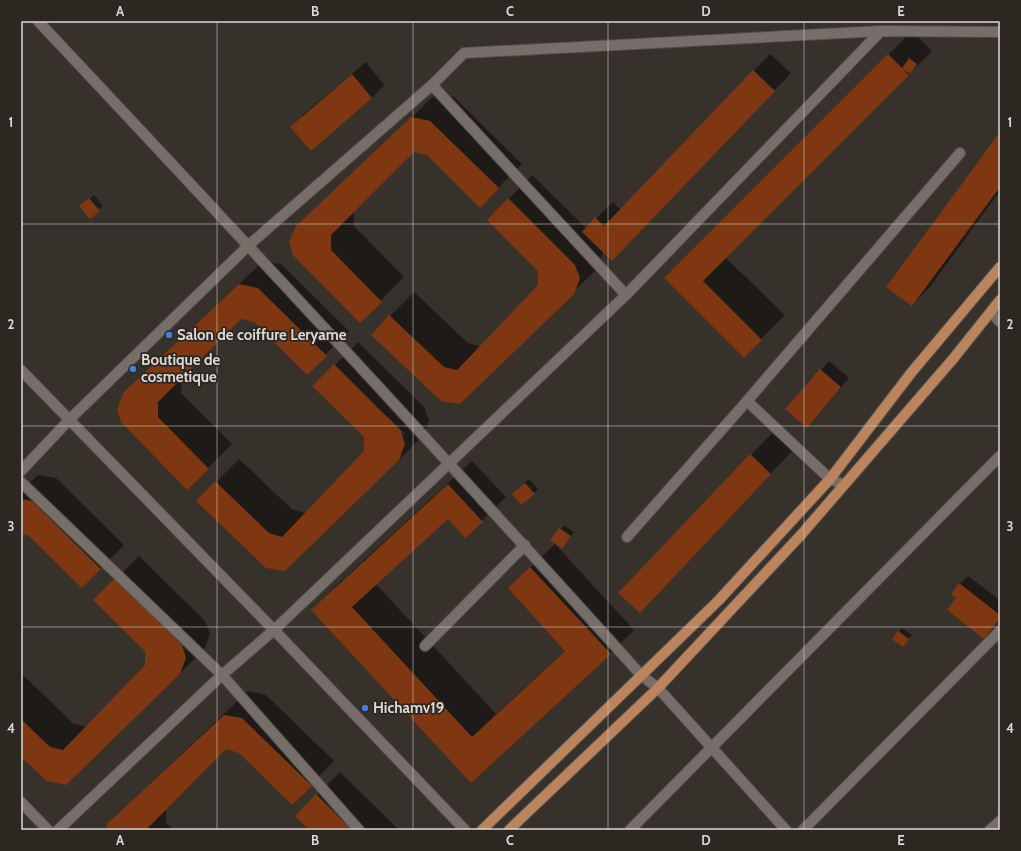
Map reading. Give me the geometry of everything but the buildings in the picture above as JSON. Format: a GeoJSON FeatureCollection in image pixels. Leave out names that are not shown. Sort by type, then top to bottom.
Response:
{"type":"FeatureCollection","features":[{"type":"Feature","properties":{"kind":"main road"},"geometry":{"type":"LineString","coordinates":[[482,830],[719,600],[830,479],[911,373],[1000,267]]}},
{"type":"Feature","properties":{"kind":"main road"},"geometry":{"type":"LineString","coordinates":[[509,830],[658,688],[800,536],[953,359],[1000,300]]}},
{"type":"Feature","properties":{"kind":"street"},"geometry":{"type":"LineString","coordinates":[[38,21],[249,245],[642,675],[658,688],[786,830]]}},
{"type":"Feature","properties":{"kind":"street"},"geometry":{"type":"LineString","coordinates":[[58,830],[222,675],[274,630],[626,295],[881,31]]}},
{"type":"Feature","properties":{"kind":"street"},"geometry":{"type":"LineString","coordinates":[[21,471],[70,420],[249,245],[432,85],[464,53],[881,31],[1000,32]]}},
{"type":"Feature","properties":{"kind":"street"},"geometry":{"type":"LineString","coordinates":[[432,85],[626,295]]}},
{"type":"Feature","properties":{"kind":"street"},"geometry":{"type":"LineString","coordinates":[[627,537],[747,401],[960,153]]}},
{"type":"Feature","properties":{"kind":"street"},"geometry":{"type":"LineString","coordinates":[[990,312],[1000,322]]}},
{"type":"Feature","properties":{"kind":"street"},"geometry":{"type":"LineString","coordinates":[[21,370],[274,630],[465,830]]}},
{"type":"Feature","properties":{"kind":"street"},"geometry":{"type":"LineString","coordinates":[[747,401],[830,479],[844,485]]}},
{"type":"Feature","properties":{"kind":"street"},"geometry":{"type":"LineString","coordinates":[[630,830],[1000,456]]}},
{"type":"Feature","properties":{"kind":"street"},"geometry":{"type":"LineString","coordinates":[[21,482],[222,675],[359,830]]}},
{"type":"Feature","properties":{"kind":"street"},"geometry":{"type":"LineString","coordinates":[[425,646],[524,545]]}},
{"type":"Feature","properties":{"kind":"street"},"geometry":{"type":"LineString","coordinates":[[804,830],[1000,631]]}},
{"type":"Feature","properties":{"kind":"street"},"geometry":{"type":"LineString","coordinates":[[21,802],[48,830]]}},
{"type":"Feature","properties":{"kind":"street"},"geometry":{"type":"LineString","coordinates":[[990,830],[1000,821]]}},
{"type":"Feature","properties":{"kind":"place","name":"Salon de coiffure Leryame"},"geometry":{"type":"Point","coordinates":[169,335]}},
{"type":"Feature","properties":{"kind":"place","name":"Boutique de cosmetique"},"geometry":{"type":"Point","coordinates":[133,369]}},
{"type":"Feature","properties":{"kind":"place","name":"Hichamv19"},"geometry":{"type":"Point","coordinates":[365,708]}}]}
